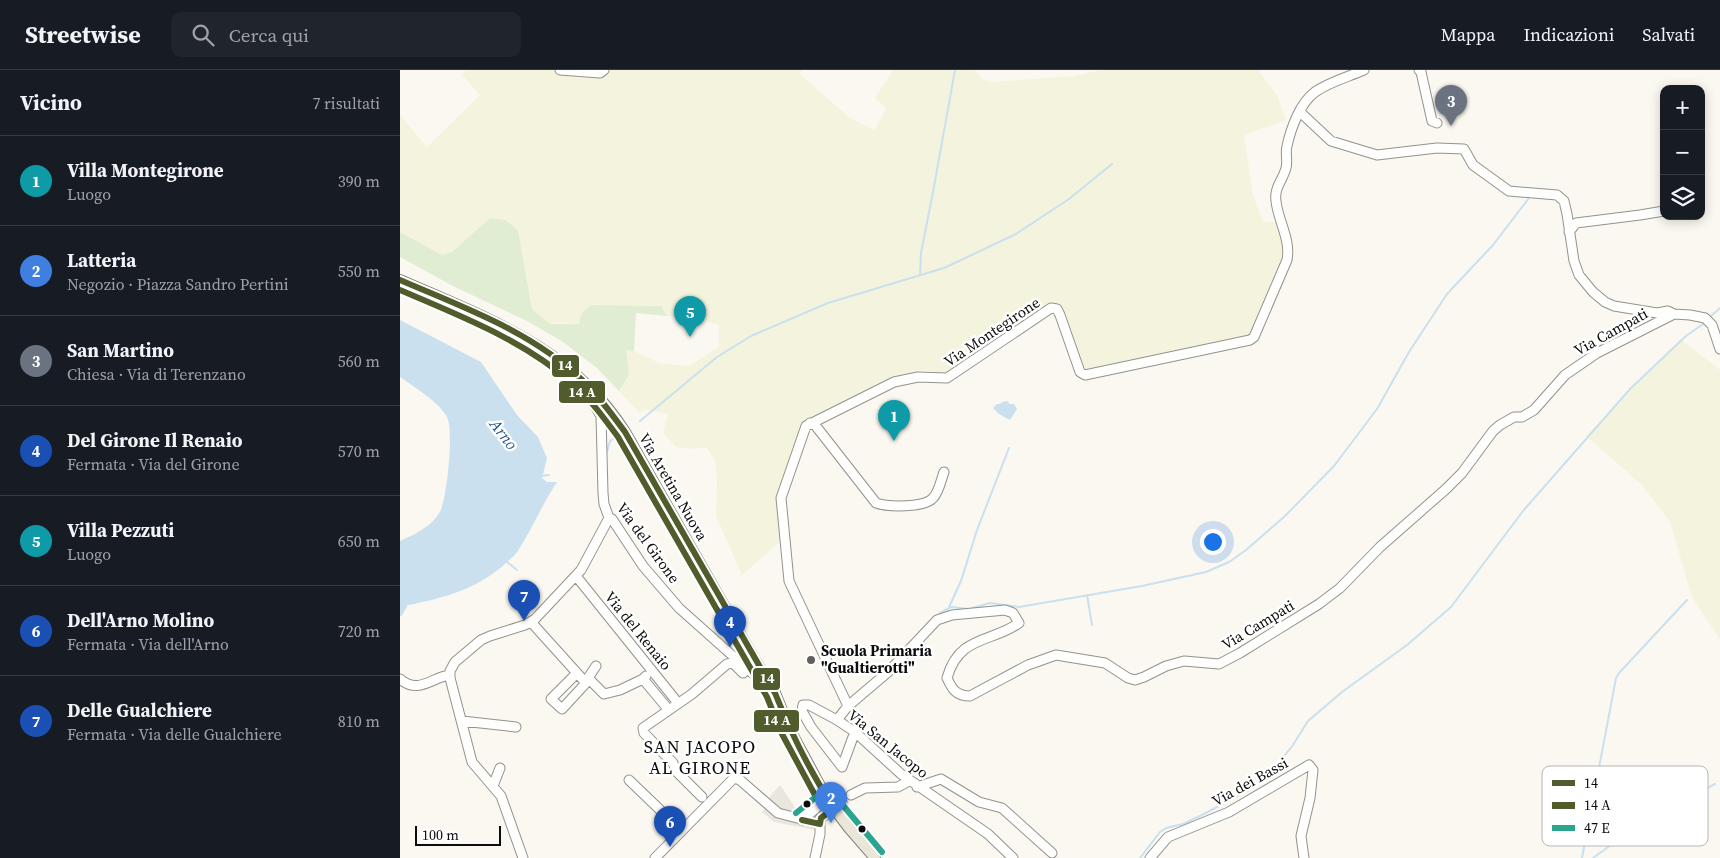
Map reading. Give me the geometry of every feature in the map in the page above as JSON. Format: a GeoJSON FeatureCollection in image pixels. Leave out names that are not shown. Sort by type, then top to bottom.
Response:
{"type":"FeatureCollection","features":[{"type":"Feature","properties":{"kind":"main road","name":"Via Aretina Nuova"},"geometry":{"type":"LineString","coordinates":[[400,280],[499,324],[550,353],[577,376],[612,412],[625,432],[751,665],[766,679],[775,693],[790,730],[827,799],[838,805],[854,835],[875,858]]}},
{"type":"Feature","properties":{"kind":"street"},"geometry":{"type":"LineString","coordinates":[[560,70],[600,73],[604,70]]}},
{"type":"Feature","properties":{"kind":"street"},"geometry":{"type":"LineString","coordinates":[[1364,70],[1319,89],[1300,112],[1331,141],[1341,146],[1377,155],[1437,148],[1464,149],[1472,165]]}},
{"type":"Feature","properties":{"kind":"street"},"geometry":{"type":"LineString","coordinates":[[1419,70],[1434,122]]}},
{"type":"Feature","properties":{"kind":"street","name":"Via Montegirone"},"geometry":{"type":"LineString","coordinates":[[810,423],[894,382],[918,377],[947,378],[1051,308],[1057,309],[1080,372],[1085,375],[1250,340],[1256,334],[1289,251],[1277,208],[1275,192],[1286,167],[1286,148],[1300,112]]}},
{"type":"Feature","properties":{"kind":"street"},"geometry":{"type":"LineString","coordinates":[[1464,158],[1509,191],[1557,195],[1564,201],[1574,261],[1580,275],[1592,292],[1604,302],[1614,306],[1657,312],[1668,311],[1674,314],[1705,318],[1712,325],[1720,349]]}},
{"type":"Feature","properties":{"kind":"street"},"geometry":{"type":"LineString","coordinates":[[1569,232],[1576,223],[1660,212]]}},
{"type":"Feature","properties":{"kind":"street"},"geometry":{"type":"LineString","coordinates":[[1568,216],[1576,223]]}},
{"type":"Feature","properties":{"kind":"street","name":"Via Campati"},"geometry":{"type":"LineString","coordinates":[[837,720],[848,706],[888,672],[937,620],[952,615],[1005,610],[1013,613],[1019,623],[1009,629],[981,639],[962,652],[953,664],[948,678],[956,693],[961,696],[970,696],[1028,665],[1056,655],[1105,662],[1128,678],[1135,680],[1144,678],[1166,666],[1184,661],[1219,664],[1318,604],[1340,588],[1380,548],[1456,478],[1500,424],[1534,410],[1565,375],[1597,352],[1674,314]]}},
{"type":"Feature","properties":{"kind":"street","name":"Via del Girone"},"geometry":{"type":"LineString","coordinates":[[577,376],[601,416],[602,493],[609,518],[620,528],[647,570],[679,608],[694,623],[751,665]]}},
{"type":"Feature","properties":{"kind":"street"},"geometry":{"type":"LineString","coordinates":[[848,706],[789,581],[781,498],[806,426],[810,423],[815,425],[876,503],[895,506],[929,501],[934,498],[944,472]]}},
{"type":"Feature","properties":{"kind":"street"},"geometry":{"type":"LineString","coordinates":[[524,858],[503,800],[472,762],[450,675],[452,667],[457,659],[481,640],[531,622],[576,576],[586,562],[609,518]]}},
{"type":"Feature","properties":{"kind":"street","name":"Via del Renaio"},"geometry":{"type":"LineString","coordinates":[[576,576],[678,703]]}},
{"type":"Feature","properties":{"kind":"street"},"geometry":{"type":"LineString","coordinates":[[531,622],[576,673]]}},
{"type":"Feature","properties":{"kind":"street"},"geometry":{"type":"LineString","coordinates":[[702,797],[676,771],[673,764],[644,733],[643,728],[668,708],[692,694],[729,663],[733,663],[743,673],[751,665]]}},
{"type":"Feature","properties":{"kind":"street"},"geometry":{"type":"LineString","coordinates":[[596,666],[588,678],[604,694],[620,690],[643,679],[652,671]]}},
{"type":"Feature","properties":{"kind":"street"},"geometry":{"type":"LineString","coordinates":[[400,680],[406,684],[423,685],[450,675]]}},
{"type":"Feature","properties":{"kind":"street"},"geometry":{"type":"LineString","coordinates":[[643,679],[668,708]]}},
{"type":"Feature","properties":{"kind":"street","name":"Via San Jacopo"},"geometry":{"type":"LineString","coordinates":[[853,737],[842,768],[808,721],[802,708],[805,705],[809,705],[837,720],[854,732],[909,781],[988,834],[1013,858]]}},
{"type":"Feature","properties":{"kind":"street"},"geometry":{"type":"LineString","coordinates":[[462,721],[516,727]]}},
{"type":"Feature","properties":{"kind":"street","name":"Via dei Bassi"},"geometry":{"type":"LineString","coordinates":[[1150,858],[1168,837],[1230,812],[1309,765],[1313,770],[1310,798],[1300,836],[1304,858]]}},
{"type":"Feature","properties":{"kind":"street"},"geometry":{"type":"LineString","coordinates":[[486,778],[500,768],[493,786]]}},
{"type":"Feature","properties":{"kind":"street"},"geometry":{"type":"LineString","coordinates":[[885,787],[893,784],[901,774]]}},
{"type":"Feature","properties":{"kind":"street"},"geometry":{"type":"LineString","coordinates":[[655,858],[734,778],[740,780],[778,812],[820,827]]}},
{"type":"Feature","properties":{"kind":"street"},"geometry":{"type":"LineString","coordinates":[[917,787],[941,779],[979,802],[1002,808],[1052,853]]}},
{"type":"Feature","properties":{"kind":"street"},"geometry":{"type":"LineString","coordinates":[[629,780],[682,830]]}},
{"type":"Feature","properties":{"kind":"street"},"geometry":{"type":"LineString","coordinates":[[851,795],[865,788],[900,787],[909,781]]}},
{"type":"Feature","properties":{"kind":"street"},"geometry":{"type":"LineString","coordinates":[[802,820],[827,799]]}},
{"type":"Feature","properties":{"kind":"street"},"geometry":{"type":"LineString","coordinates":[[815,858],[822,817],[838,805]]}},
{"type":"Feature","properties":{"kind":"green space"},"geometry":{"type":"Polygon","coordinates":[[[466,70],[802,70],[800,74],[850,118],[875,130],[886,108],[875,98],[893,70],[975,70],[983,80],[994,82],[1074,76],[1101,70],[1258,70],[1277,95],[1286,120],[1244,135],[1253,195],[1263,222],[1276,222],[1284,246],[1281,262],[1251,337],[1081,378],[1051,303],[947,374],[924,370],[916,371],[806,421],[778,503],[782,540],[742,575],[716,516],[717,480],[715,461],[706,447],[691,449],[676,447],[663,433],[668,414],[644,409],[640,413],[619,391],[629,375],[626,350],[634,351],[659,363],[689,366],[719,347],[719,325],[707,321],[667,316],[660,306],[613,305],[594,305],[577,325],[561,322],[550,324],[532,309],[518,230],[462,243],[452,252],[442,255],[400,232],[400,115],[427,147],[480,95],[462,75],[466,70]]]}},
{"type":"Feature","properties":{"kind":"green space"},"geometry":{"type":"Polygon","coordinates":[[[490,218],[505,220],[518,230],[532,309],[550,324],[579,324],[580,317],[588,307],[594,305],[661,306],[667,316],[636,313],[634,351],[626,350],[629,375],[619,391],[597,368],[563,342],[529,322],[453,286],[400,257],[400,232],[442,255],[452,252],[490,218]]]}},
{"type":"Feature","properties":{"kind":"green space"},"geometry":{"type":"Polygon","coordinates":[[[1680,339],[1720,370],[1720,639],[1692,597],[1670,522],[1641,484],[1586,436],[1680,339]]]}},
{"type":"Feature","properties":{"kind":"shaded area"},"geometry":{"type":"Polygon","coordinates":[[[780,785],[800,815],[825,795],[835,811],[825,818],[821,831],[774,822],[762,812],[768,805],[765,802],[780,785]]]}},
{"type":"Feature","properties":{"kind":"water","name":"Arno"},"geometry":{"type":"Polygon","coordinates":[[[400,320],[481,362],[517,415],[538,437],[547,458],[542,478],[547,482],[557,482],[518,551],[494,573],[482,581],[456,592],[400,607],[400,541],[427,526],[440,512],[447,480],[450,436],[447,417],[439,406],[400,377],[400,320]]]}},
{"type":"Feature","properties":{"kind":"water"},"geometry":{"type":"Polygon","coordinates":[[[1007,401],[1010,404],[1014,404],[1017,409],[1010,420],[993,408],[997,404],[1007,401]]]}},
{"type":"Feature","properties":{"kind":"waterway"},"geometry":{"type":"LineString","coordinates":[[920,275],[921,253],[955,70]]}},
{"type":"Feature","properties":{"kind":"waterway"},"geometry":{"type":"LineString","coordinates":[[640,421],[717,357],[751,336],[828,303],[944,268],[1016,234],[1069,199],[1112,164]]}},
{"type":"Feature","properties":{"kind":"waterway"},"geometry":{"type":"LineString","coordinates":[[940,613],[951,607],[969,609],[990,603],[1019,607],[1142,586],[1206,572],[1229,562],[1246,550],[1285,516],[1334,466],[1377,409],[1409,352],[1447,294],[1493,245],[1529,198]]}},
{"type":"Feature","properties":{"kind":"waterway"},"geometry":{"type":"LineString","coordinates":[[1709,318],[1720,308]]}},
{"type":"Feature","properties":{"kind":"waterway"},"geometry":{"type":"LineString","coordinates":[[1140,858],[1160,832],[1166,828],[1183,824],[1200,816],[1249,790],[1266,777],[1293,745],[1308,721],[1342,692],[1407,645],[1451,607],[1523,511],[1630,389],[1686,336],[1706,322]]}},
{"type":"Feature","properties":{"kind":"waterway"},"geometry":{"type":"LineString","coordinates":[[606,455],[610,441],[620,434]]}},
{"type":"Feature","properties":{"kind":"waterway"},"geometry":{"type":"LineString","coordinates":[[949,607],[961,581],[977,530],[1009,448]]}},
{"type":"Feature","properties":{"kind":"waterway"},"geometry":{"type":"LineString","coordinates":[[542,476],[549,475]]}},
{"type":"Feature","properties":{"kind":"waterway"},"geometry":{"type":"LineString","coordinates":[[507,562],[517,570]]}},
{"type":"Feature","properties":{"kind":"waterway"},"geometry":{"type":"LineString","coordinates":[[1087,595],[1092,625]]}},
{"type":"Feature","properties":{"kind":"waterway"},"geometry":{"type":"LineString","coordinates":[[1599,766],[1616,678],[1687,600]]}},
{"type":"Feature","properties":{"kind":"waterway"},"geometry":{"type":"LineString","coordinates":[[400,613],[404,606]]}},
{"type":"Feature","properties":{"kind":"waterway"},"geometry":{"type":"LineString","coordinates":[[1708,788],[1715,784]]}},
{"type":"Feature","properties":{"kind":"waterway"},"geometry":{"type":"LineString","coordinates":[[1582,858],[1584,846]]}},
{"type":"Feature","properties":{"kind":"waterway"},"geometry":{"type":"LineString","coordinates":[[1593,858],[1609,846]]}},
{"type":"Feature","properties":{"kind":"transit line","name":"14"},"geometry":{"type":"LineString","coordinates":[[400,280],[495,322],[540,347],[581,379],[615,418],[625,432],[775,693],[802,752],[834,808],[821,818],[820,824],[802,820]]}},
{"type":"Feature","properties":{"kind":"transit line"},"geometry":{"type":"LineString","coordinates":[[400,290],[491,330],[534,354],[573,384],[586,396],[602,416],[618,437],[767,697],[782,734],[816,797],[807,804]]}},
{"type":"Feature","properties":{"kind":"transit line"},"geometry":{"type":"LineString","coordinates":[[796,813],[822,792],[831,791],[882,852]]}},
{"type":"Feature","properties":{"kind":"place","name":"San Martino"},"geometry":{"type":"Point","coordinates":[1451,126]}},
{"type":"Feature","properties":{"kind":"place","name":"Villa Pezzuti"},"geometry":{"type":"Point","coordinates":[690,337]}},
{"type":"Feature","properties":{"kind":"place","name":"Villa Montegirone"},"geometry":{"type":"Point","coordinates":[894,441]}},
{"type":"Feature","properties":{"kind":"place","name":"Delle Gualchiere"},"geometry":{"type":"Point","coordinates":[524,621]}},
{"type":"Feature","properties":{"kind":"place","name":"Del Girone Il Renaio"},"geometry":{"type":"Point","coordinates":[730,647]}},
{"type":"Feature","properties":{"kind":"place","name":"Scuola Primaria \"Gualtierotti\""},"geometry":{"type":"Point","coordinates":[811,660]}},
{"type":"Feature","properties":{"kind":"place","name":"Latteria"},"geometry":{"type":"Point","coordinates":[831,823]}},
{"type":"Feature","properties":{"kind":"place","name":"Dell'Arno Molino"},"geometry":{"type":"Point","coordinates":[670,847]}},
{"type":"Feature","properties":{"kind":"district","name":"SAN JACOPO AL GIRONE"},"geometry":{"type":"Point","coordinates":[700,758]}}]}
